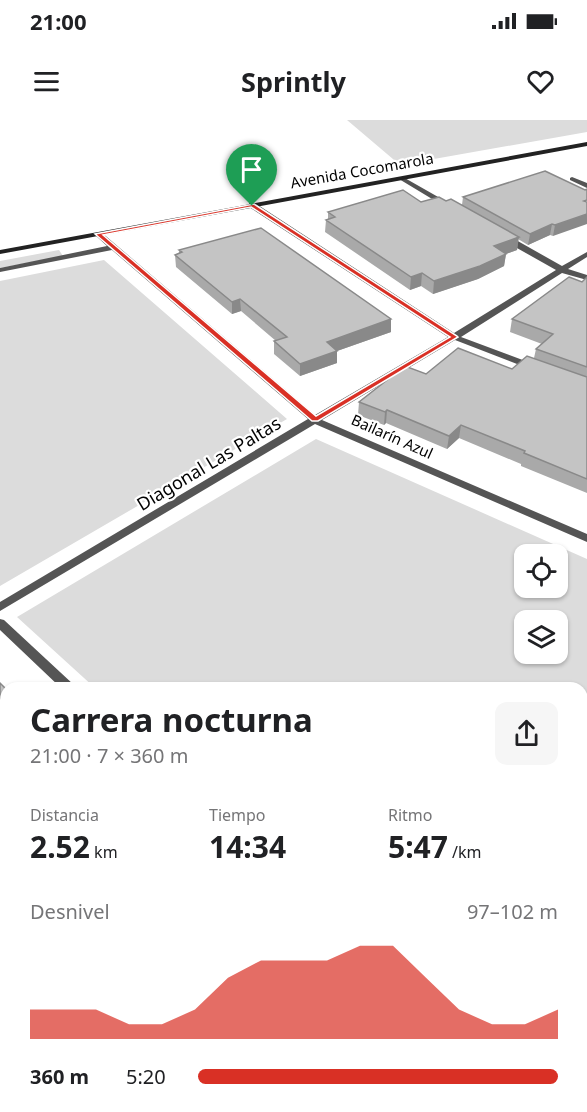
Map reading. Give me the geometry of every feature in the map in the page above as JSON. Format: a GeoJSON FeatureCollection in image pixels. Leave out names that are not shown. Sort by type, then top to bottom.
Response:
{"type":"FeatureCollection","features":[{"type":"Feature","properties":{"kind":"main road","name":"Avenida Cocomarola"},"geometry":{"type":"LineString","coordinates":[[0,252],[587,144]]}},
{"type":"Feature","properties":{"kind":"street"},"geometry":{"type":"LineString","coordinates":[[401,178],[454,209]]}},
{"type":"Feature","properties":{"kind":"street"},"geometry":{"type":"LineString","coordinates":[[572,179],[587,186]]}},
{"type":"Feature","properties":{"kind":"street"},"geometry":{"type":"LineString","coordinates":[[252,206],[454,337],[543,371]]}},
{"type":"Feature","properties":{"kind":"street"},"geometry":{"type":"LineString","coordinates":[[493,231],[561,270],[587,278]]}},
{"type":"Feature","properties":{"kind":"street","name":"Bailarín Azul"},"geometry":{"type":"LineString","coordinates":[[98,234],[315,420],[587,538]]}},
{"type":"Feature","properties":{"kind":"street"},"geometry":{"type":"LineString","coordinates":[[0,270],[113,247]]}},
{"type":"Feature","properties":{"kind":"street","name":"Diagonal Las Paltas"},"geometry":{"type":"LineString","coordinates":[[0,607],[454,337],[587,254]]}},
{"type":"Feature","properties":{"kind":"street"},"geometry":{"type":"LineString","coordinates":[[0,623],[63,682]]}},
{"type":"Feature","properties":{"kind":"shaded area"},"geometry":{"type":"Polygon","coordinates":[[[347,120],[587,120],[587,132],[400,165],[347,120]]]}},
{"type":"Feature","properties":{"kind":"shaded area"},"geometry":{"type":"Polygon","coordinates":[[[59,250],[63,256],[0,268],[0,261],[59,250]]]}},
{"type":"Feature","properties":{"kind":"shaded area"},"geometry":{"type":"Polygon","coordinates":[[[104,260],[287,419],[0,586],[0,281],[104,260]]]}},
{"type":"Feature","properties":{"kind":"shaded area"},"geometry":{"type":"Polygon","coordinates":[[[316,439],[553,544],[514,544],[514,598],[568,598],[568,551],[587,559],[587,682],[88,682],[17,617],[316,439]]]}},
{"type":"Feature","properties":{"kind":"building"},"geometry":{"type":"Polygon","coordinates":[[[545,171],[587,189],[587,200],[584,201],[587,202],[587,214],[552,224],[530,234],[463,197],[545,171]]]}},
{"type":"Feature","properties":{"kind":"building"},"geometry":{"type":"Polygon","coordinates":[[[403,190],[421,202],[439,197],[446,201],[451,199],[519,237],[494,246],[506,254],[480,266],[434,281],[422,273],[411,277],[326,220],[335,217],[328,212],[403,190]]]}},
{"type":"Feature","properties":{"kind":"building"},"geometry":{"type":"Polygon","coordinates":[[[261,228],[391,319],[327,342],[337,351],[300,364],[274,341],[287,337],[240,299],[232,302],[175,255],[182,252],[179,250],[261,228]]]}},
{"type":"Feature","properties":{"kind":"building"},"geometry":{"type":"Polygon","coordinates":[[[569,277],[582,282],[587,277],[587,367],[536,349],[553,334],[512,319],[569,277]]]}},
{"type":"Feature","properties":{"kind":"building"},"geometry":{"type":"Polygon","coordinates":[[[458,348],[512,369],[527,356],[587,377],[587,479],[461,425],[449,436],[387,410],[385,412],[359,402],[405,366],[426,374],[458,348]]]}},
{"type":"Feature","properties":{"kind":"route"},"geometry":{"type":"LineString","coordinates":[[252,206],[454,337],[315,420],[98,234],[252,206]]}}]}
